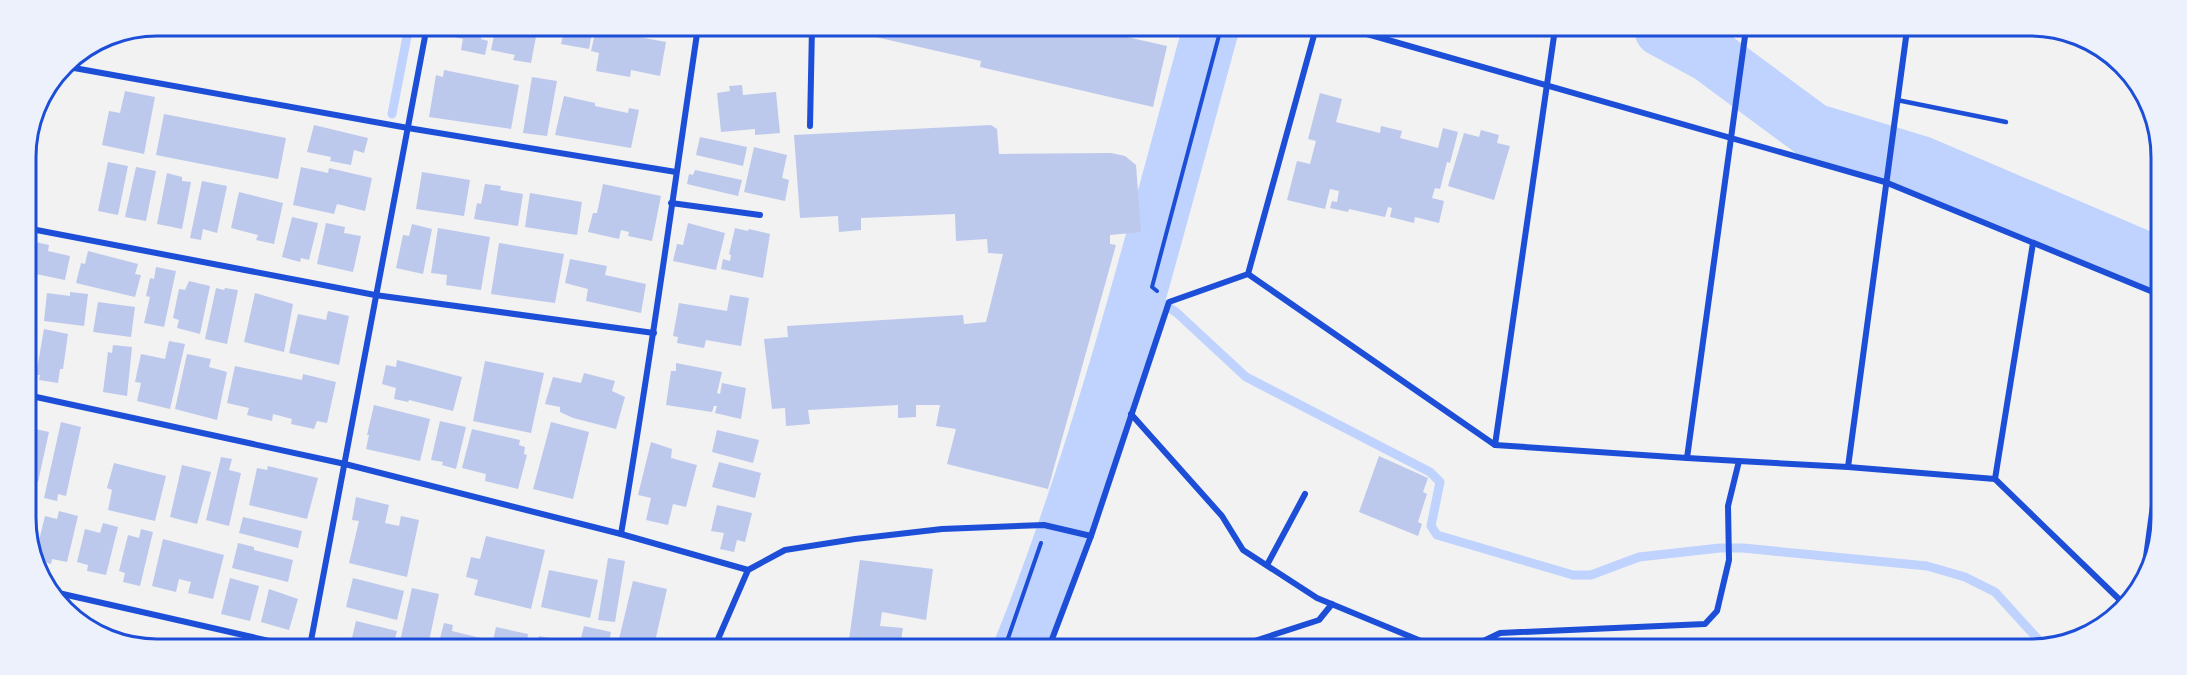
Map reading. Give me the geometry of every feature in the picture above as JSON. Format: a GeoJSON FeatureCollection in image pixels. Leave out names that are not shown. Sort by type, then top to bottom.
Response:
{"type":"FeatureCollection","features":[{"type":"Feature","properties":{"kind":"street"},"geometry":{"type":"LineString","coordinates":[[311,639],[425,36]]}},
{"type":"Feature","properties":{"kind":"street"},"geometry":{"type":"LineString","coordinates":[[621,534],[654,333],[697,36]]}},
{"type":"Feature","properties":{"kind":"street"},"geometry":{"type":"LineString","coordinates":[[810,126],[812,36]]}},
{"type":"Feature","properties":{"kind":"street"},"geometry":{"type":"LineString","coordinates":[[1248,274],[1314,36]]}},
{"type":"Feature","properties":{"kind":"street"},"geometry":{"type":"LineString","coordinates":[[1373,36],[1885,182],[2151,291]]}},
{"type":"Feature","properties":{"kind":"street"},"geometry":{"type":"LineString","coordinates":[[1495,445],[1554,36]]}},
{"type":"Feature","properties":{"kind":"street"},"geometry":{"type":"LineString","coordinates":[[1687,458],[1745,36]]}},
{"type":"Feature","properties":{"kind":"street"},"geometry":{"type":"LineString","coordinates":[[1848,467],[1906,36]]}},
{"type":"Feature","properties":{"kind":"street"},"geometry":{"type":"LineString","coordinates":[[75,68],[408,128],[676,172]]}},
{"type":"Feature","properties":{"kind":"street"},"geometry":{"type":"LineString","coordinates":[[671,203],[760,215]]}},
{"type":"Feature","properties":{"kind":"street"},"geometry":{"type":"LineString","coordinates":[[36,230],[375,294],[654,333]]}},
{"type":"Feature","properties":{"kind":"street"},"geometry":{"type":"LineString","coordinates":[[1995,479],[2034,243]]}},
{"type":"Feature","properties":{"kind":"street"},"geometry":{"type":"LineString","coordinates":[[1052,639],[1091,536],[1169,302],[1248,274]]}},
{"type":"Feature","properties":{"kind":"street"},"geometry":{"type":"LineString","coordinates":[[1248,274],[1495,445],[1848,467],[1995,479],[2120,600]]}},
{"type":"Feature","properties":{"kind":"street"},"geometry":{"type":"LineString","coordinates":[[36,397],[345,464],[621,534],[748,570]]}},
{"type":"Feature","properties":{"kind":"street"},"geometry":{"type":"LineString","coordinates":[[1131,414],[1222,516],[1243,550],[1317,598],[1419,639]]}},
{"type":"Feature","properties":{"kind":"street"},"geometry":{"type":"LineString","coordinates":[[1488,639],[1500,633],[1705,624],[1717,611],[1729,560],[1728,506],[1739,461]]}},
{"type":"Feature","properties":{"kind":"street"},"geometry":{"type":"LineString","coordinates":[[1267,566],[1305,494]]}},
{"type":"Feature","properties":{"kind":"street"},"geometry":{"type":"LineString","coordinates":[[2147,551],[2151,516]]}},
{"type":"Feature","properties":{"kind":"street"},"geometry":{"type":"LineString","coordinates":[[718,639],[748,570],[785,550],[855,539],[942,530],[1047,525],[1091,536]]}},
{"type":"Feature","properties":{"kind":"street"},"geometry":{"type":"LineString","coordinates":[[63,594],[261,639]]}},
{"type":"Feature","properties":{"kind":"street"},"geometry":{"type":"LineString","coordinates":[[1261,639],[1319,620],[1332,604]]}},
{"type":"Feature","properties":{"kind":"lane"},"geometry":{"type":"LineString","coordinates":[[1897,100],[2006,122]]}},
{"type":"Feature","properties":{"kind":"path"},"geometry":{"type":"LineString","coordinates":[[1169,302],[1152,287],[1219,36]]}},
{"type":"Feature","properties":{"kind":"path"},"geometry":{"type":"LineString","coordinates":[[1008,639],[1047,525]]}},
{"type":"Feature","properties":{"kind":"building"},"geometry":{"type":"Polygon","coordinates":[[[450,36],[481,36],[481,39],[488,41],[485,55],[461,50],[463,39],[450,36]]]}},
{"type":"Feature","properties":{"kind":"building"},"geometry":{"type":"Polygon","coordinates":[[[494,36],[536,36],[531,63],[513,60],[515,55],[491,50],[494,36]]]}},
{"type":"Feature","properties":{"kind":"building"},"geometry":{"type":"Polygon","coordinates":[[[563,36],[591,36],[589,49],[561,44],[563,36]]]}},
{"type":"Feature","properties":{"kind":"building"},"geometry":{"type":"Polygon","coordinates":[[[594,36],[634,36],[666,42],[660,76],[631,70],[630,77],[596,71],[599,53],[591,51],[594,36]]]}},
{"type":"Feature","properties":{"kind":"building"},"geometry":{"type":"Polygon","coordinates":[[[871,36],[1123,36],[1167,46],[1153,107],[980,67],[981,61],[871,36]]]}},
{"type":"Feature","properties":{"kind":"building"},"geometry":{"type":"Polygon","coordinates":[[[444,70],[519,85],[511,129],[429,117],[436,75],[443,77],[444,70]]]}},
{"type":"Feature","properties":{"kind":"building"},"geometry":{"type":"Polygon","coordinates":[[[532,77],[557,81],[547,136],[523,133],[532,77]]]}},
{"type":"Feature","properties":{"kind":"building"},"geometry":{"type":"Polygon","coordinates":[[[742,85],[743,95],[776,92],[780,133],[755,135],[755,129],[721,132],[717,93],[730,91],[729,86],[742,85]]]}},
{"type":"Feature","properties":{"kind":"building"},"geometry":{"type":"Polygon","coordinates":[[[125,91],[155,97],[144,154],[102,145],[109,111],[120,113],[125,91]]]}},
{"type":"Feature","properties":{"kind":"building"},"geometry":{"type":"Polygon","coordinates":[[[1320,93],[1342,99],[1336,122],[1380,133],[1381,126],[1402,131],[1400,138],[1438,148],[1443,128],[1458,132],[1440,189],[1435,188],[1432,198],[1444,201],[1439,223],[1415,217],[1414,223],[1390,217],[1392,208],[1388,207],[1385,217],[1349,209],[1348,212],[1330,208],[1332,201],[1337,202],[1339,191],[1330,189],[1325,209],[1287,200],[1297,161],[1310,164],[1316,141],[1308,139],[1320,93]]]}},
{"type":"Feature","properties":{"kind":"building"},"geometry":{"type":"Polygon","coordinates":[[[564,96],[628,113],[629,108],[639,110],[631,148],[555,135],[564,96]]]}},
{"type":"Feature","properties":{"kind":"building"},"geometry":{"type":"Polygon","coordinates":[[[164,114],[286,138],[278,179],[156,155],[164,114]]]}},
{"type":"Feature","properties":{"kind":"building"},"geometry":{"type":"Polygon","coordinates":[[[314,125],[368,138],[364,153],[354,150],[351,165],[330,161],[331,157],[307,152],[314,125]]]}},
{"type":"Feature","properties":{"kind":"building"},"geometry":{"type":"Polygon","coordinates":[[[991,125],[997,129],[999,154],[1111,153],[1125,156],[1136,165],[1141,232],[1110,235],[1110,244],[1116,245],[1048,489],[947,464],[956,429],[936,426],[940,405],[916,405],[916,417],[898,418],[898,405],[808,410],[810,424],[786,426],[785,408],[772,409],[764,339],[788,337],[787,326],[963,315],[964,324],[986,322],[1003,254],[988,253],[987,239],[956,241],[955,214],[861,218],[861,230],[839,232],[838,216],[800,218],[794,135],[991,125]]]}},
{"type":"Feature","properties":{"kind":"building"},"geometry":{"type":"Polygon","coordinates":[[[1481,130],[1499,135],[1497,143],[1510,146],[1494,200],[1448,186],[1464,133],[1479,137],[1481,130]]]}},
{"type":"Feature","properties":{"kind":"building"},"geometry":{"type":"Polygon","coordinates":[[[700,137],[747,147],[743,166],[696,155],[700,137]]]}},
{"type":"Feature","properties":{"kind":"building"},"geometry":{"type":"Polygon","coordinates":[[[754,147],[787,155],[782,178],[789,180],[785,201],[744,192],[754,147]]]}},
{"type":"Feature","properties":{"kind":"building"},"geometry":{"type":"Polygon","coordinates":[[[108,162],[128,166],[118,215],[98,211],[108,162]]]}},
{"type":"Feature","properties":{"kind":"building"},"geometry":{"type":"Polygon","coordinates":[[[136,167],[156,171],[146,221],[125,217],[136,167]]]}},
{"type":"Feature","properties":{"kind":"building"},"geometry":{"type":"Polygon","coordinates":[[[301,167],[328,173],[329,168],[372,178],[365,211],[337,204],[334,214],[293,205],[301,167]]]}},
{"type":"Feature","properties":{"kind":"building"},"geometry":{"type":"Polygon","coordinates":[[[695,170],[742,180],[738,196],[687,184],[689,174],[693,175],[695,170]]]}},
{"type":"Feature","properties":{"kind":"building"},"geometry":{"type":"Polygon","coordinates":[[[422,172],[470,180],[464,216],[416,209],[422,172]]]}},
{"type":"Feature","properties":{"kind":"building"},"geometry":{"type":"Polygon","coordinates":[[[167,173],[182,177],[182,181],[191,182],[182,229],[157,224],[167,173]]]}},
{"type":"Feature","properties":{"kind":"building"},"geometry":{"type":"Polygon","coordinates":[[[202,181],[227,186],[217,233],[203,229],[201,240],[190,238],[202,181]]]}},
{"type":"Feature","properties":{"kind":"building"},"geometry":{"type":"Polygon","coordinates":[[[485,184],[501,186],[500,190],[523,194],[518,226],[474,219],[477,203],[481,204],[485,184]]]}},
{"type":"Feature","properties":{"kind":"building"},"geometry":{"type":"Polygon","coordinates":[[[603,184],[661,196],[652,241],[628,236],[629,232],[621,230],[619,239],[588,232],[593,213],[597,213],[603,184]]]}},
{"type":"Feature","properties":{"kind":"building"},"geometry":{"type":"Polygon","coordinates":[[[239,192],[283,203],[274,244],[256,240],[258,235],[231,228],[239,192]]]}},
{"type":"Feature","properties":{"kind":"building"},"geometry":{"type":"Polygon","coordinates":[[[530,193],[582,202],[577,235],[525,227],[530,193]]]}},
{"type":"Feature","properties":{"kind":"building"},"geometry":{"type":"Polygon","coordinates":[[[292,217],[318,223],[309,260],[301,258],[300,262],[282,257],[292,217]]]}},
{"type":"Feature","properties":{"kind":"building"},"geometry":{"type":"Polygon","coordinates":[[[326,223],[345,227],[344,233],[361,236],[353,272],[317,264],[326,223]]]}},
{"type":"Feature","properties":{"kind":"building"},"geometry":{"type":"Polygon","coordinates":[[[688,223],[725,233],[716,270],[673,261],[677,244],[683,245],[688,223]]]}},
{"type":"Feature","properties":{"kind":"building"},"geometry":{"type":"Polygon","coordinates":[[[412,224],[432,229],[423,274],[396,268],[403,235],[409,236],[412,224]]]}},
{"type":"Feature","properties":{"kind":"building"},"geometry":{"type":"Polygon","coordinates":[[[438,228],[490,237],[481,290],[446,285],[447,275],[431,273],[438,228]]]}},
{"type":"Feature","properties":{"kind":"building"},"geometry":{"type":"Polygon","coordinates":[[[735,228],[770,234],[763,278],[721,269],[723,259],[730,261],[731,255],[729,254],[735,228]]]}},
{"type":"Feature","properties":{"kind":"building"},"geometry":{"type":"Polygon","coordinates":[[[36,242],[49,245],[48,251],[70,256],[65,280],[36,274],[36,242]]]}},
{"type":"Feature","properties":{"kind":"building"},"geometry":{"type":"Polygon","coordinates":[[[499,243],[564,254],[555,303],[491,294],[499,243]]]}},
{"type":"Feature","properties":{"kind":"building"},"geometry":{"type":"Polygon","coordinates":[[[88,251],[138,264],[135,274],[141,275],[135,297],[76,283],[81,263],[85,264],[88,251]]]}},
{"type":"Feature","properties":{"kind":"building"},"geometry":{"type":"Polygon","coordinates":[[[570,259],[607,266],[605,275],[646,284],[641,313],[586,301],[588,289],[565,283],[570,259]]]}},
{"type":"Feature","properties":{"kind":"building"},"geometry":{"type":"Polygon","coordinates":[[[156,267],[176,271],[164,327],[144,323],[150,297],[146,296],[150,278],[154,279],[156,267]]]}},
{"type":"Feature","properties":{"kind":"building"},"geometry":{"type":"Polygon","coordinates":[[[189,281],[210,286],[200,334],[177,328],[179,320],[173,318],[179,289],[185,290],[189,281]]]}},
{"type":"Feature","properties":{"kind":"building"},"geometry":{"type":"Polygon","coordinates":[[[216,288],[238,290],[227,344],[205,339],[216,288]]]}},
{"type":"Feature","properties":{"kind":"building"},"geometry":{"type":"Polygon","coordinates":[[[70,292],[88,294],[84,326],[44,321],[47,293],[70,296],[70,292]]]}},
{"type":"Feature","properties":{"kind":"building"},"geometry":{"type":"Polygon","coordinates":[[[255,293],[293,304],[284,352],[244,342],[255,293]]]}},
{"type":"Feature","properties":{"kind":"building"},"geometry":{"type":"Polygon","coordinates":[[[730,295],[749,298],[741,346],[706,340],[704,348],[677,343],[678,337],[673,336],[679,303],[727,311],[730,295]]]}},
{"type":"Feature","properties":{"kind":"building"},"geometry":{"type":"Polygon","coordinates":[[[98,302],[135,307],[131,337],[93,332],[98,302]]]}},
{"type":"Feature","properties":{"kind":"building"},"geometry":{"type":"Polygon","coordinates":[[[328,311],[349,316],[339,365],[289,353],[298,314],[326,320],[328,311]]]}},
{"type":"Feature","properties":{"kind":"building"},"geometry":{"type":"Polygon","coordinates":[[[44,329],[68,334],[63,369],[60,369],[58,383],[39,380],[40,375],[36,375],[44,329]]]}},
{"type":"Feature","properties":{"kind":"building"},"geometry":{"type":"Polygon","coordinates":[[[169,341],[185,344],[170,409],[137,401],[141,383],[135,382],[141,354],[165,359],[169,341]]]}},
{"type":"Feature","properties":{"kind":"building"},"geometry":{"type":"Polygon","coordinates":[[[113,345],[132,347],[127,396],[103,392],[108,352],[112,353],[113,345]]]}},
{"type":"Feature","properties":{"kind":"building"},"geometry":{"type":"Polygon","coordinates":[[[187,354],[211,359],[209,367],[227,372],[217,420],[175,409],[187,354]]]}},
{"type":"Feature","properties":{"kind":"building"},"geometry":{"type":"Polygon","coordinates":[[[397,360],[462,377],[453,411],[409,400],[408,402],[394,399],[396,388],[382,384],[386,365],[396,367],[397,360]]]}},
{"type":"Feature","properties":{"kind":"building"},"geometry":{"type":"Polygon","coordinates":[[[485,361],[544,373],[531,433],[473,421],[485,361]]]}},
{"type":"Feature","properties":{"kind":"building"},"geometry":{"type":"Polygon","coordinates":[[[676,363],[722,372],[717,393],[720,394],[722,383],[746,388],[741,419],[715,413],[717,406],[714,406],[712,412],[666,405],[671,371],[676,371],[676,363]]]}},
{"type":"Feature","properties":{"kind":"building"},"geometry":{"type":"Polygon","coordinates":[[[235,366],[302,380],[303,374],[336,382],[327,423],[317,421],[314,429],[291,424],[292,419],[273,414],[272,421],[247,415],[249,408],[227,403],[235,366]]]}},
{"type":"Feature","properties":{"kind":"building"},"geometry":{"type":"Polygon","coordinates":[[[584,373],[615,381],[612,391],[625,397],[616,429],[573,418],[560,412],[560,407],[545,404],[553,377],[581,383],[584,373]]]}},
{"type":"Feature","properties":{"kind":"building"},"geometry":{"type":"Polygon","coordinates":[[[374,405],[430,419],[420,461],[366,449],[374,405]]]}},
{"type":"Feature","properties":{"kind":"building"},"geometry":{"type":"Polygon","coordinates":[[[440,421],[466,427],[456,469],[442,465],[443,462],[431,460],[440,421]]]}},
{"type":"Feature","properties":{"kind":"building"},"geometry":{"type":"Polygon","coordinates":[[[61,422],[81,427],[66,496],[58,494],[57,501],[44,498],[61,422]]]}},
{"type":"Feature","properties":{"kind":"building"},"geometry":{"type":"Polygon","coordinates":[[[551,422],[589,432],[573,499],[533,489],[551,422]]]}},
{"type":"Feature","properties":{"kind":"building"},"geometry":{"type":"Polygon","coordinates":[[[36,429],[49,432],[38,482],[36,482],[36,429]]]}},
{"type":"Feature","properties":{"kind":"building"},"geometry":{"type":"Polygon","coordinates":[[[472,429],[520,440],[519,445],[525,447],[524,454],[527,455],[518,489],[485,481],[486,474],[462,468],[472,429]]]}},
{"type":"Feature","properties":{"kind":"building"},"geometry":{"type":"Polygon","coordinates":[[[717,430],[759,440],[753,463],[712,452],[717,430]]]}},
{"type":"Feature","properties":{"kind":"building"},"geometry":{"type":"Polygon","coordinates":[[[651,442],[672,449],[671,458],[697,465],[686,507],[673,504],[668,525],[646,520],[651,498],[638,495],[651,442]]]}},
{"type":"Feature","properties":{"kind":"building"},"geometry":{"type":"Polygon","coordinates":[[[1379,456],[1428,478],[1423,492],[1427,494],[1418,522],[1422,524],[1418,536],[1359,512],[1379,456]]]}},
{"type":"Feature","properties":{"kind":"building"},"geometry":{"type":"Polygon","coordinates":[[[221,457],[232,459],[229,470],[241,473],[229,526],[206,520],[221,457]]]}},
{"type":"Feature","properties":{"kind":"building"},"geometry":{"type":"Polygon","coordinates":[[[719,462],[761,473],[755,498],[712,487],[719,462]]]}},
{"type":"Feature","properties":{"kind":"building"},"geometry":{"type":"Polygon","coordinates":[[[114,463],[166,476],[155,521],[108,510],[112,490],[107,488],[114,463]]]}},
{"type":"Feature","properties":{"kind":"building"},"geometry":{"type":"Polygon","coordinates":[[[182,465],[211,472],[197,524],[170,517],[182,465]]]}},
{"type":"Feature","properties":{"kind":"building"},"geometry":{"type":"Polygon","coordinates":[[[268,466],[318,478],[307,519],[249,505],[257,468],[267,470],[268,466]]]}},
{"type":"Feature","properties":{"kind":"building"},"geometry":{"type":"Polygon","coordinates":[[[356,497],[389,505],[385,523],[399,526],[401,516],[419,520],[407,577],[349,563],[359,521],[352,520],[356,497]]]}},
{"type":"Feature","properties":{"kind":"building"},"geometry":{"type":"Polygon","coordinates":[[[717,505],[752,513],[745,542],[737,540],[734,552],[720,549],[724,533],[711,531],[717,505]]]}},
{"type":"Feature","properties":{"kind":"building"},"geometry":{"type":"Polygon","coordinates":[[[59,511],[78,516],[67,562],[52,559],[51,564],[44,562],[38,543],[45,516],[57,519],[59,511]]]}},
{"type":"Feature","properties":{"kind":"building"},"geometry":{"type":"Polygon","coordinates":[[[243,517],[302,531],[298,548],[239,533],[243,517]]]}},
{"type":"Feature","properties":{"kind":"building"},"geometry":{"type":"Polygon","coordinates":[[[103,523],[118,527],[106,575],[87,571],[88,565],[77,562],[85,529],[100,533],[103,523]]]}},
{"type":"Feature","properties":{"kind":"building"},"geometry":{"type":"Polygon","coordinates":[[[141,529],[153,532],[140,586],[123,582],[125,573],[119,571],[128,535],[139,538],[141,529]]]}},
{"type":"Feature","properties":{"kind":"building"},"geometry":{"type":"Polygon","coordinates":[[[486,536],[545,550],[531,609],[474,595],[478,580],[466,577],[471,557],[480,559],[486,536]]]}},
{"type":"Feature","properties":{"kind":"building"},"geometry":{"type":"Polygon","coordinates":[[[163,539],[224,555],[213,599],[188,593],[191,582],[179,579],[176,592],[152,586],[163,539]]]}},
{"type":"Feature","properties":{"kind":"building"},"geometry":{"type":"Polygon","coordinates":[[[238,543],[254,547],[254,550],[293,560],[288,582],[232,568],[238,543]]]}},
{"type":"Feature","properties":{"kind":"building"},"geometry":{"type":"Polygon","coordinates":[[[608,558],[625,561],[615,622],[598,620],[608,558]]]}},
{"type":"Feature","properties":{"kind":"building"},"geometry":{"type":"Polygon","coordinates":[[[860,560],[933,569],[926,620],[882,612],[880,626],[903,628],[901,639],[849,639],[860,560]]]}},
{"type":"Feature","properties":{"kind":"building"},"geometry":{"type":"Polygon","coordinates":[[[549,570],[598,580],[590,618],[541,607],[549,570]]]}},
{"type":"Feature","properties":{"kind":"building"},"geometry":{"type":"Polygon","coordinates":[[[230,578],[259,586],[250,621],[221,614],[230,578]]]}},
{"type":"Feature","properties":{"kind":"building"},"geometry":{"type":"Polygon","coordinates":[[[353,578],[404,591],[397,620],[346,607],[353,578]]]}},
{"type":"Feature","properties":{"kind":"building"},"geometry":{"type":"Polygon","coordinates":[[[633,581],[667,589],[656,639],[619,639],[633,581]]]}},
{"type":"Feature","properties":{"kind":"building"},"geometry":{"type":"Polygon","coordinates":[[[412,588],[439,594],[429,639],[401,639],[412,588]]]}},
{"type":"Feature","properties":{"kind":"building"},"geometry":{"type":"Polygon","coordinates":[[[269,589],[298,599],[289,630],[261,622],[269,589]]]}},
{"type":"Feature","properties":{"kind":"building"},"geometry":{"type":"Polygon","coordinates":[[[356,621],[397,631],[395,639],[352,639],[356,621]]]}},
{"type":"Feature","properties":{"kind":"building"},"geometry":{"type":"Polygon","coordinates":[[[444,623],[453,625],[452,631],[485,639],[440,639],[444,623]]]}},
{"type":"Feature","properties":{"kind":"building"},"geometry":{"type":"Polygon","coordinates":[[[584,626],[611,632],[610,639],[581,639],[584,626]]]}},
{"type":"Feature","properties":{"kind":"building"},"geometry":{"type":"Polygon","coordinates":[[[496,627],[528,634],[527,639],[493,639],[496,627]]]}},
{"type":"Feature","properties":{"kind":"building"},"geometry":{"type":"Polygon","coordinates":[[[539,636],[554,639],[538,639],[539,636]]]}},
{"type":"Feature","properties":{"kind":"waterway"},"geometry":{"type":"LineString","coordinates":[[392,114],[407,36]]}},
{"type":"Feature","properties":{"kind":"waterway"},"geometry":{"type":"LineString","coordinates":[[1025,639],[1051,572],[1102,418],[1209,36]]}},
{"type":"Feature","properties":{"kind":"waterway"},"geometry":{"type":"LineString","coordinates":[[1675,36],[1710,55],[1813,131],[1921,164],[2151,262]]}},
{"type":"Feature","properties":{"kind":"waterway"},"geometry":{"type":"LineString","coordinates":[[1140,287],[1177,313],[1246,377],[1430,472],[1440,482],[1431,526],[1437,535],[1573,575],[1591,575],[1639,557],[1720,548],[1743,548],[1927,566],[1965,577],[1995,592],[2038,639]]}}]}
